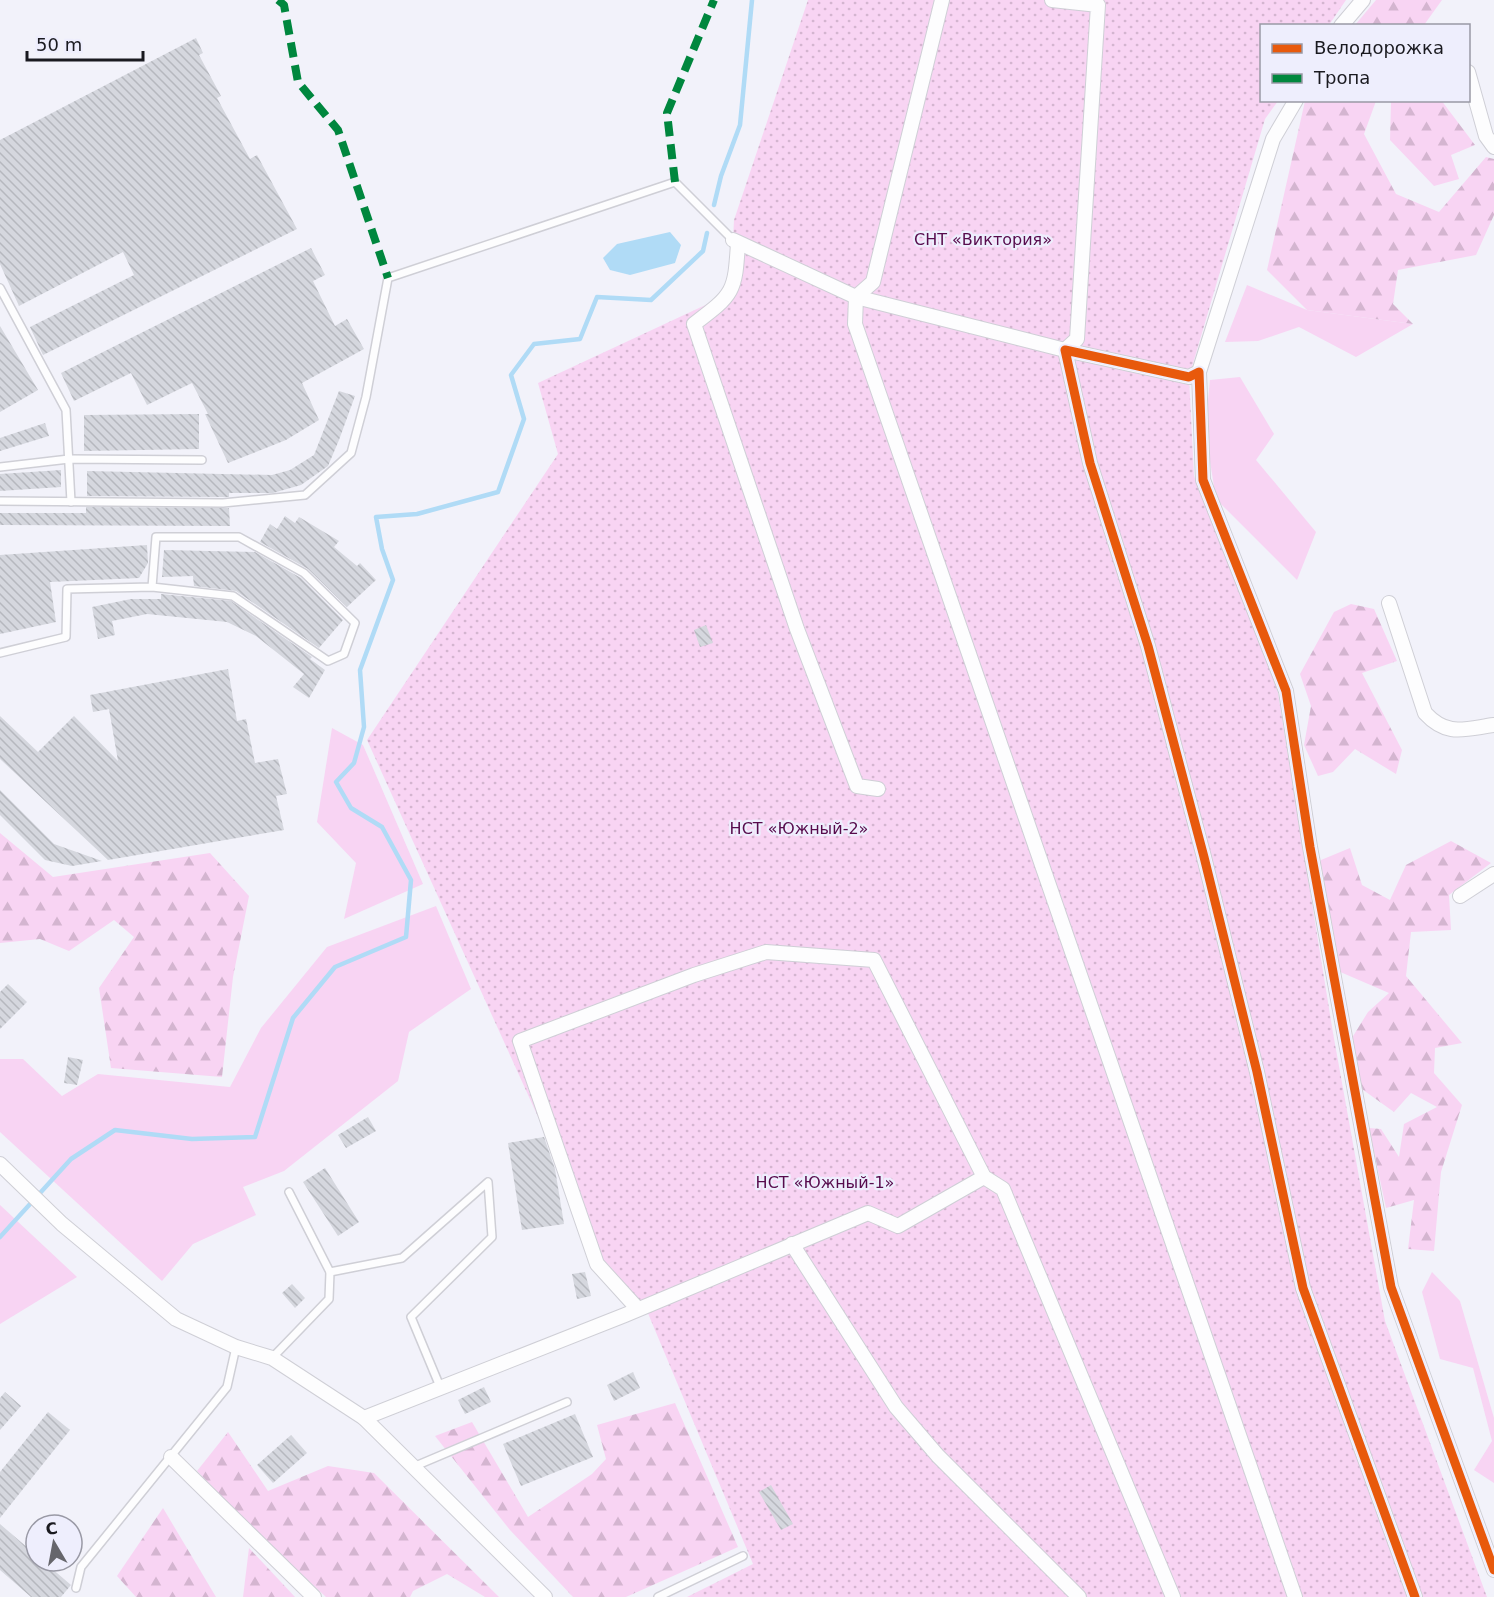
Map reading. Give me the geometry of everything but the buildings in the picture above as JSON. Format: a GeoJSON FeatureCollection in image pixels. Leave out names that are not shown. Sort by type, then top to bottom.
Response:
{"type":"FeatureCollection","features":[{"type":"Feature","properties":{"kind":"street"},"geometry":{"type":"LineString","coordinates":[[942,0],[873,282],[856,297],[855,324],[1295,1597]]}},
{"type":"Feature","properties":{"kind":"street"},"geometry":{"type":"LineString","coordinates":[[1052,0],[1098,5],[1077,339],[1065,350]]}},
{"type":"Feature","properties":{"kind":"street"},"geometry":{"type":"LineString","coordinates":[[1343,24],[1363,0]]}},
{"type":"Feature","properties":{"kind":"street"},"geometry":{"type":"LineString","coordinates":[[1470,79],[1486,136],[1494,147]]}},
{"type":"Feature","properties":{"kind":"street"},"geometry":{"type":"LineString","coordinates":[[1295,102],[1273,139],[1199,372],[1203,480],[1286,691],[1310,847],[1391,1287],[1494,1570]]}},
{"type":"Feature","properties":{"kind":"street"},"geometry":{"type":"LineString","coordinates":[[878,789],[856,786],[797,629],[694,324],[725,301],[736,278],[736,241],[856,297],[1065,350],[1189,377],[1199,372]]}},
{"type":"Feature","properties":{"kind":"street"},"geometry":{"type":"LineString","coordinates":[[1065,350],[1090,463],[1148,646],[1201,846],[1257,1072],[1303,1288],[1415,1597]]}},
{"type":"Feature","properties":{"kind":"street"},"geometry":{"type":"LineString","coordinates":[[1389,603],[1425,713],[1437,726],[1455,731],[1494,725]]}},
{"type":"Feature","properties":{"kind":"street"},"geometry":{"type":"LineString","coordinates":[[1460,896],[1494,874]]}},
{"type":"Feature","properties":{"kind":"street"},"geometry":{"type":"LineString","coordinates":[[637,1308],[597,1264],[520,1041],[694,975],[766,952],[873,960],[984,1177],[1003,1189],[1173,1597]]}},
{"type":"Feature","properties":{"kind":"street"},"geometry":{"type":"LineString","coordinates":[[2,1166],[62,1224],[176,1319],[230,1344],[272,1358],[364,1418],[545,1597]]}},
{"type":"Feature","properties":{"kind":"street"},"geometry":{"type":"LineString","coordinates":[[364,1418],[441,1389],[868,1213],[898,1226],[984,1177]]}},
{"type":"Feature","properties":{"kind":"street"},"geometry":{"type":"LineString","coordinates":[[792,1244],[896,1407],[938,1456],[1080,1597]]}},
{"type":"Feature","properties":{"kind":"street"},"geometry":{"type":"LineString","coordinates":[[171,1457],[315,1597]]}},
{"type":"Feature","properties":{"kind":"lane"},"geometry":{"type":"LineString","coordinates":[[0,501],[223,503],[305,495],[351,453],[366,397],[388,278],[675,182],[736,241]]}},
{"type":"Feature","properties":{"kind":"lane"},"geometry":{"type":"LineString","coordinates":[[0,288],[66,410],[71,502]]}},
{"type":"Feature","properties":{"kind":"lane"},"geometry":{"type":"LineString","coordinates":[[0,467],[69,459],[202,460]]}},
{"type":"Feature","properties":{"kind":"lane"},"geometry":{"type":"LineString","coordinates":[[0,653],[66,637],[67,589],[152,587],[232,596],[328,661],[344,654],[355,623],[304,573],[239,537],[156,537],[152,587]]}},
{"type":"Feature","properties":{"kind":"lane"},"geometry":{"type":"LineString","coordinates":[[330,1272],[402,1258],[488,1182],[492,1237],[411,1317],[441,1389]]}},
{"type":"Feature","properties":{"kind":"lane"},"geometry":{"type":"LineString","coordinates":[[272,1358],[329,1299],[330,1272],[289,1192]]}},
{"type":"Feature","properties":{"kind":"lane"},"geometry":{"type":"LineString","coordinates":[[76,1588],[81,1567],[227,1387],[230,1344]]}},
{"type":"Feature","properties":{"kind":"lane"},"geometry":{"type":"LineString","coordinates":[[413,1467],[567,1402]]}},
{"type":"Feature","properties":{"kind":"lane"},"geometry":{"type":"LineString","coordinates":[[658,1597],[743,1556]]}},
{"type":"Feature","properties":{"kind":"green space"},"geometry":{"type":"Polygon","coordinates":[[[808,0],[1346,0],[1330,24],[1260,24],[1260,102],[1277,102],[1265,119],[1189,377],[1194,476],[1276,681],[1333,1033],[1385,1321],[1487,1597],[687,1597],[753,1564],[647,1311],[603,1260],[367,740],[558,454],[538,383],[714,301],[740,263],[733,240],[734,220],[808,0]]]}},
{"type":"Feature","properties":{"kind":"green space"},"geometry":{"type":"Polygon","coordinates":[[[1376,0],[1442,0],[1425,24],[1356,24],[1376,0]]]}},
{"type":"Feature","properties":{"kind":"green space"},"geometry":{"type":"Polygon","coordinates":[[[1305,102],[1376,102],[1364,134],[1396,194],[1439,212],[1486,157],[1494,159],[1494,215],[1476,255],[1398,270],[1393,304],[1413,324],[1307,310],[1267,270],[1305,102]]]}},
{"type":"Feature","properties":{"kind":"green space"},"geometry":{"type":"Polygon","coordinates":[[[1391,102],[1443,102],[1475,145],[1451,155],[1459,179],[1434,186],[1390,140],[1391,102]]]}},
{"type":"Feature","properties":{"kind":"green space"},"geometry":{"type":"Polygon","coordinates":[[[1247,285],[1307,310],[1413,324],[1356,357],[1299,327],[1258,341],[1225,342],[1247,285]]]}},
{"type":"Feature","properties":{"kind":"green space"},"geometry":{"type":"Polygon","coordinates":[[[1240,377],[1274,434],[1256,460],[1316,532],[1297,580],[1216,499],[1205,430],[1210,380],[1240,377]]]}},
{"type":"Feature","properties":{"kind":"green space"},"geometry":{"type":"Polygon","coordinates":[[[1351,604],[1374,609],[1397,661],[1362,673],[1402,750],[1396,774],[1355,749],[1333,772],[1318,776],[1304,745],[1311,706],[1300,674],[1334,612],[1351,604]]]}},
{"type":"Feature","properties":{"kind":"green space"},"geometry":{"type":"Polygon","coordinates":[[[332,728],[363,745],[423,884],[344,919],[356,863],[317,822],[332,728]]]}},
{"type":"Feature","properties":{"kind":"green space"},"geometry":{"type":"Polygon","coordinates":[[[0,833],[53,877],[210,853],[249,896],[233,977],[222,1077],[111,1068],[99,988],[134,937],[114,920],[69,951],[40,939],[0,943],[0,833]]]}},
{"type":"Feature","properties":{"kind":"green space"},"geometry":{"type":"Polygon","coordinates":[[[1451,841],[1491,863],[1449,895],[1451,930],[1411,932],[1406,976],[1462,1043],[1435,1048],[1434,1073],[1462,1105],[1441,1172],[1434,1251],[1408,1249],[1414,1200],[1386,1208],[1369,1128],[1381,1129],[1399,1157],[1404,1124],[1437,1107],[1411,1093],[1394,1112],[1359,1087],[1350,1041],[1368,1012],[1389,993],[1338,971],[1317,866],[1321,860],[1350,848],[1362,885],[1390,900],[1406,865],[1451,841]]]}},
{"type":"Feature","properties":{"kind":"green space"},"geometry":{"type":"Polygon","coordinates":[[[436,906],[471,989],[409,1032],[398,1081],[284,1171],[243,1187],[256,1215],[193,1244],[162,1281],[0,1132],[0,1059],[23,1059],[62,1096],[98,1074],[230,1087],[261,1028],[327,947],[436,906]]]}},
{"type":"Feature","properties":{"kind":"green space"},"geometry":{"type":"Polygon","coordinates":[[[0,1205],[77,1277],[0,1324],[0,1205]]]}},
{"type":"Feature","properties":{"kind":"green space"},"geometry":{"type":"Polygon","coordinates":[[[1432,1272],[1460,1301],[1494,1418],[1494,1483],[1474,1470],[1492,1441],[1473,1368],[1440,1359],[1422,1292],[1432,1272]]]}},
{"type":"Feature","properties":{"kind":"green space"},"geometry":{"type":"Polygon","coordinates":[[[675,1403],[738,1547],[626,1597],[573,1597],[510,1530],[435,1436],[472,1422],[528,1517],[592,1474],[606,1459],[597,1425],[675,1403]]]}},
{"type":"Feature","properties":{"kind":"green space"},"geometry":{"type":"Polygon","coordinates":[[[228,1432],[268,1491],[328,1466],[374,1473],[499,1597],[485,1597],[447,1574],[413,1591],[410,1597],[326,1597],[262,1538],[197,1471],[228,1432]]]}},
{"type":"Feature","properties":{"kind":"green space"},"geometry":{"type":"Polygon","coordinates":[[[163,1508],[216,1597],[136,1597],[117,1576],[163,1508]]]}},
{"type":"Feature","properties":{"kind":"green space"},"geometry":{"type":"Polygon","coordinates":[[[249,1548],[295,1597],[243,1597],[249,1548]]]}},
{"type":"Feature","properties":{"kind":"water"},"geometry":{"type":"Polygon","coordinates":[[[670,232],[681,245],[675,263],[630,275],[610,270],[603,258],[617,244],[670,232]]]}},
{"type":"Feature","properties":{"kind":"waterway"},"geometry":{"type":"LineString","coordinates":[[714,205],[721,176],[740,125],[752,0]]}},
{"type":"Feature","properties":{"kind":"waterway"},"geometry":{"type":"LineString","coordinates":[[0,1237],[71,1159],[115,1130],[192,1139],[255,1137],[293,1018],[335,967],[406,937],[411,880],[382,827],[351,808],[336,782],[354,763],[364,727],[360,670],[393,580],[382,549],[376,517],[417,514],[498,492],[524,419],[511,375],[534,344],[580,339],[597,297],[651,300],[703,251],[707,233]]}},
{"type":"Feature","properties":{"kind":"marked path"},"geometry":{"type":"LineString","coordinates":[[278,0],[284,5],[298,82],[338,130],[388,278]]}},
{"type":"Feature","properties":{"kind":"marked path"},"geometry":{"type":"LineString","coordinates":[[675,182],[667,113],[714,0]]}},
{"type":"Feature","properties":{"kind":"cycle path"},"geometry":{"type":"LineString","coordinates":[[1415,1597],[1303,1288],[1257,1072],[1204,857],[1148,646],[1090,463],[1065,350],[1189,377],[1199,372],[1203,480],[1286,691],[1310,847],[1391,1287],[1494,1570]]}},
{"type":"Feature","properties":{"kind":"park label","name":"СНТ «Виктория»"},"geometry":{"type":"Point","coordinates":[983,239]}},
{"type":"Feature","properties":{"kind":"park label","name":"НСТ «Южный-2»"},"geometry":{"type":"Point","coordinates":[799,828]}},
{"type":"Feature","properties":{"kind":"park label","name":"НСТ «Южный-1»"},"geometry":{"type":"Point","coordinates":[825,1182]}}]}
